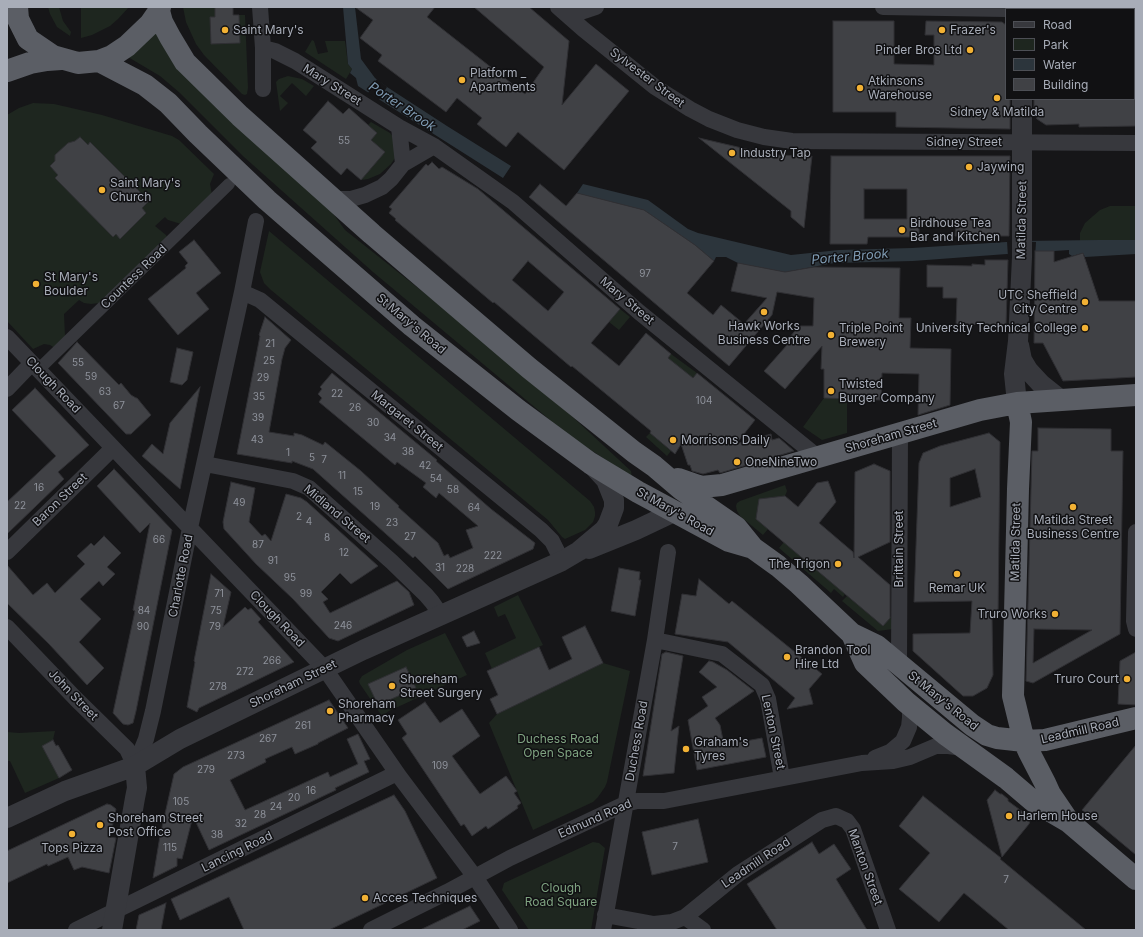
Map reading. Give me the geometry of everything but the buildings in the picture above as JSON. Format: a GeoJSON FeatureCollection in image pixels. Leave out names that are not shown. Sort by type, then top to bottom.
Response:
{"type":"FeatureCollection","features":[{"type":"Feature","properties":{"kind":"highway"},"geometry":{"type":"LineString","coordinates":[[14,14],[28,39],[46,53],[61,59],[78,63],[99,61],[112,56],[133,42],[150,24],[160,9]]}},
{"type":"Feature","properties":{"kind":"highway","name":"St Mary's Road"},"geometry":{"type":"LineString","coordinates":[[160,9],[162,22],[185,62],[240,116],[403,262],[529,368],[634,452],[654,466],[681,489],[736,527],[752,548],[778,566],[799,584],[852,634],[877,646],[954,711],[988,735],[997,738],[1024,741],[1050,794],[1069,822]]}},
{"type":"Feature","properties":{"kind":"highway"},"geometry":{"type":"LineString","coordinates":[[7,71],[30,63],[61,59]]}},
{"type":"Feature","properties":{"kind":"highway","name":"St Mary's Road"},"geometry":{"type":"LineString","coordinates":[[99,61],[145,85],[168,103],[267,200],[412,326],[518,410],[590,463],[674,512],[728,541],[752,548]]}},
{"type":"Feature","properties":{"kind":"highway","name":"Shoreham Street"},"geometry":{"type":"LineString","coordinates":[[654,466],[680,481],[701,487],[722,485],[980,410],[1017,403],[1136,395]]}},
{"type":"Feature","properties":{"kind":"highway","name":"Matilda Street"},"geometry":{"type":"LineString","coordinates":[[1017,403],[1021,422],[1013,696],[1024,741]]}},
{"type":"Feature","properties":{"kind":"highway"},"geometry":{"type":"LineString","coordinates":[[654,466],[673,493],[677,502],[674,512]]}},
{"type":"Feature","properties":{"kind":"highway","name":"St Mary's Road"},"geometry":{"type":"LineString","coordinates":[[852,634],[865,663],[906,702],[945,734],[1006,778],[1034,801],[1069,822],[1136,879]]}},
{"type":"Feature","properties":{"kind":"highway","name":"Leadmill Road"},"geometry":{"type":"LineString","coordinates":[[1024,741],[1044,740],[1136,718]]}},
{"type":"Feature","properties":{"kind":"street"},"geometry":{"type":"LineString","coordinates":[[260,7],[263,48],[263,90]]}},
{"type":"Feature","properties":{"kind":"street"},"geometry":{"type":"LineString","coordinates":[[564,11],[596,7]]}},
{"type":"Feature","properties":{"kind":"street"},"geometry":{"type":"LineString","coordinates":[[883,7],[1005,9]]}},
{"type":"Feature","properties":{"kind":"street","name":"Sylvester Street"},"geometry":{"type":"LineString","coordinates":[[564,11],[583,29],[655,87],[690,110],[738,130],[764,137],[792,141]]}},
{"type":"Feature","properties":{"kind":"street","name":"Mary Street"},"geometry":{"type":"LineString","coordinates":[[263,48],[275,51],[295,61],[399,127],[434,146],[513,202],[639,312],[788,431],[819,458]]}},
{"type":"Feature","properties":{"kind":"street","name":"Matilda Street"},"geometry":{"type":"LineString","coordinates":[[1017,403],[1014,374],[1018,341],[1022,251],[1022,100]]}},
{"type":"Feature","properties":{"kind":"street"},"geometry":{"type":"LineString","coordinates":[[399,127],[403,164]]}},
{"type":"Feature","properties":{"kind":"street","name":"Sidney Street"},"geometry":{"type":"LineString","coordinates":[[792,141],[1136,142]]}},
{"type":"Feature","properties":{"kind":"street"},"geometry":{"type":"LineString","coordinates":[[332,199],[351,199],[373,192],[382,187],[403,164],[434,146]]}},
{"type":"Feature","properties":{"kind":"street","name":"Countess Road"},"geometry":{"type":"LineString","coordinates":[[7,389],[35,366],[229,184]]}},
{"type":"Feature","properties":{"kind":"street","name":"Charlotte Road"},"geometry":{"type":"LineString","coordinates":[[112,930],[135,798],[135,766],[146,739],[158,686],[190,528],[242,292],[256,221]]}},
{"type":"Feature","properties":{"kind":"street","name":"Margaret Street"},"geometry":{"type":"LineString","coordinates":[[242,292],[260,300],[535,525],[552,541],[562,561]]}},
{"type":"Feature","properties":{"kind":"street","name":"Clough Road"},"geometry":{"type":"LineString","coordinates":[[7,337],[325,669],[397,773],[475,878],[510,930]]}},
{"type":"Feature","properties":{"kind":"street","name":"Matilda Street"},"geometry":{"type":"LineString","coordinates":[[1018,341],[1022,360],[1028,370],[1041,384],[1061,400]]}},
{"type":"Feature","properties":{"kind":"street","name":"Brittain Street"},"geometry":{"type":"LineString","coordinates":[[899,665],[900,434]]}},
{"type":"Feature","properties":{"kind":"street","name":"Baron Street"},"geometry":{"type":"LineString","coordinates":[[7,552],[113,448]]}},
{"type":"Feature","properties":{"kind":"street","name":"Shoreham Street"},"geometry":{"type":"LineString","coordinates":[[7,818],[65,791],[135,766],[180,739],[406,630],[562,561],[579,551],[604,530],[614,508],[614,500],[606,480],[590,463]]}},
{"type":"Feature","properties":{"kind":"street","name":"Midland Street"},"geometry":{"type":"LineString","coordinates":[[205,464],[294,481],[309,488],[426,594],[441,615]]}},
{"type":"Feature","properties":{"kind":"street","name":"Shoreham Street"},"geometry":{"type":"LineString","coordinates":[[579,551],[593,548],[674,512]]}},
{"type":"Feature","properties":{"kind":"street"},"geometry":{"type":"LineString","coordinates":[[1136,532],[1134,621],[1136,629]]}},
{"type":"Feature","properties":{"kind":"street","name":"Duchess Road"},"geometry":{"type":"LineString","coordinates":[[604,922],[655,640],[668,552]]}},
{"type":"Feature","properties":{"kind":"street","name":"John Street"},"geometry":{"type":"LineString","coordinates":[[7,627],[76,699],[127,749],[135,766]]}},
{"type":"Feature","properties":{"kind":"street","name":"Lenton Street"},"geometry":{"type":"LineString","coordinates":[[655,640],[722,654],[762,685],[768,699],[782,778]]}},
{"type":"Feature","properties":{"kind":"street","name":"Edmund Road"},"geometry":{"type":"LineString","coordinates":[[862,763],[890,752],[903,741],[910,723],[910,709],[906,702]]}},
{"type":"Feature","properties":{"kind":"street","name":"Edmund Road"},"geometry":{"type":"LineString","coordinates":[[371,930],[475,878],[510,858],[625,804],[637,800],[664,801],[862,763],[893,761],[910,757],[941,745],[965,748]]}},
{"type":"Feature","properties":{"kind":"street","name":"Lancing Road"},"geometry":{"type":"LineString","coordinates":[[76,930],[116,909],[210,865],[397,773]]}},
{"type":"Feature","properties":{"kind":"street","name":"Leadmill Road"},"geometry":{"type":"LineString","coordinates":[[685,917],[738,874],[822,820],[831,816]]}},
{"type":"Feature","properties":{"kind":"street","name":"Manton Street"},"geometry":{"type":"LineString","coordinates":[[831,816],[844,819],[853,829],[888,930]]}},
{"type":"Feature","properties":{"kind":"street"},"geometry":{"type":"LineString","coordinates":[[604,922],[654,924],[672,922],[685,917],[703,930]]}},
{"type":"Feature","properties":{"kind":"green space"},"geometry":{"type":"Polygon","coordinates":[[[48,7],[59,7],[63,21],[71,32],[70,36],[57,27],[48,7]]]}},
{"type":"Feature","properties":{"kind":"green space"},"geometry":{"type":"Polygon","coordinates":[[[81,7],[129,7],[110,26],[92,35],[81,38],[81,7]]]}},
{"type":"Feature","properties":{"kind":"green space"},"geometry":{"type":"Polygon","coordinates":[[[183,7],[215,7],[215,17],[210,17],[211,44],[239,43],[239,15],[245,15],[247,94],[242,94],[204,55],[196,44],[186,22],[183,7]]]}},
{"type":"Feature","properties":{"kind":"green space"},"geometry":{"type":"Polygon","coordinates":[[[156,29],[329,208],[345,230],[432,299],[563,408],[631,471],[632,477],[568,435],[373,272],[244,157],[180,93],[160,76],[128,57],[156,29]]]}},
{"type":"Feature","properties":{"kind":"green space"},"geometry":{"type":"Polygon","coordinates":[[[312,40],[314,41],[318,54],[328,52],[325,41],[345,41],[348,64],[352,69],[346,79],[305,52],[312,40]]]}},
{"type":"Feature","properties":{"kind":"green space"},"geometry":{"type":"Polygon","coordinates":[[[288,76],[302,79],[314,86],[306,96],[292,83],[280,96],[288,103],[280,111],[276,82],[279,79],[288,76]]]}},
{"type":"Feature","properties":{"kind":"green space"},"geometry":{"type":"Polygon","coordinates":[[[33,103],[54,104],[102,115],[172,136],[179,140],[214,174],[210,184],[212,195],[181,224],[168,220],[165,217],[155,226],[166,235],[168,239],[99,303],[84,303],[79,300],[64,314],[65,336],[55,348],[44,344],[33,349],[7,321],[7,115],[19,108],[33,103]]]}},
{"type":"Feature","properties":{"kind":"green space"},"geometry":{"type":"Polygon","coordinates":[[[371,122],[390,133],[394,138],[395,158],[380,174],[361,180],[385,152],[371,140],[377,133],[368,125],[371,122]]]}},
{"type":"Feature","properties":{"kind":"green space"},"geometry":{"type":"Polygon","coordinates":[[[1110,206],[1136,206],[1136,240],[1080,241],[1080,233],[1085,223],[1100,210],[1110,206]]]}},
{"type":"Feature","properties":{"kind":"green space"},"geometry":{"type":"Polygon","coordinates":[[[269,231],[590,501],[595,512],[593,522],[585,530],[565,539],[562,537],[548,520],[271,290],[264,283],[260,272],[269,231]]]}},
{"type":"Feature","properties":{"kind":"green space"},"geometry":{"type":"Polygon","coordinates":[[[620,309],[630,317],[619,330],[609,322],[620,309]]]}},
{"type":"Feature","properties":{"kind":"green space"},"geometry":{"type":"Polygon","coordinates":[[[671,354],[697,373],[678,396],[673,391],[687,374],[668,358],[671,354]]]}},
{"type":"Feature","properties":{"kind":"green space"},"geometry":{"type":"Polygon","coordinates":[[[824,398],[847,399],[847,433],[822,440],[803,427],[824,398]]]}},
{"type":"Feature","properties":{"kind":"green space"},"geometry":{"type":"Polygon","coordinates":[[[650,433],[671,451],[667,456],[646,437],[650,433]]]}},
{"type":"Feature","properties":{"kind":"green space"},"geometry":{"type":"Polygon","coordinates":[[[785,485],[787,491],[785,496],[759,499],[756,519],[768,529],[763,535],[740,516],[737,511],[737,503],[785,485]]]}},
{"type":"Feature","properties":{"kind":"green space"},"geometry":{"type":"Polygon","coordinates":[[[784,542],[845,594],[843,597],[834,589],[831,593],[779,548],[784,542]]]}},
{"type":"Feature","properties":{"kind":"green space"},"geometry":{"type":"Polygon","coordinates":[[[518,595],[543,645],[492,669],[485,653],[516,638],[505,614],[498,617],[494,607],[518,595]]]}},
{"type":"Feature","properties":{"kind":"green space"},"geometry":{"type":"Polygon","coordinates":[[[847,596],[883,626],[891,616],[893,629],[878,631],[842,601],[847,596]]]}},
{"type":"Feature","properties":{"kind":"green space"},"geometry":{"type":"Polygon","coordinates":[[[445,633],[467,675],[389,711],[382,716],[360,684],[359,681],[362,676],[407,650],[445,633]]]}},
{"type":"Feature","properties":{"kind":"green space","name":"Duchess Road Open Space"},"geometry":{"type":"Polygon","coordinates":[[[603,663],[630,671],[605,787],[593,802],[533,830],[489,723],[497,714],[603,663]]]}},
{"type":"Feature","properties":{"kind":"green space"},"geometry":{"type":"Polygon","coordinates":[[[55,731],[53,740],[59,778],[25,793],[10,761],[7,761],[7,732],[19,733],[55,731]]]}},
{"type":"Feature","properties":{"kind":"green space","name":"Clough Road Square"},"geometry":{"type":"Polygon","coordinates":[[[593,842],[599,843],[605,848],[591,930],[529,930],[502,890],[504,883],[593,842]]]}},
{"type":"Feature","properties":{"kind":"water","name":"Porter Brook"},"geometry":{"type":"Polygon","coordinates":[[[343,7],[355,7],[361,59],[375,78],[511,166],[503,178],[358,86],[356,78],[350,73],[352,69],[348,64],[343,7]]]}},
{"type":"Feature","properties":{"kind":"water","name":"Porter Brook"},"geometry":{"type":"Polygon","coordinates":[[[583,184],[648,200],[688,229],[698,233],[791,255],[839,250],[912,248],[1022,241],[1098,240],[1136,240],[1136,254],[1085,257],[1083,253],[1072,256],[1069,254],[1069,250],[1035,251],[1035,257],[1022,257],[1007,254],[913,261],[834,263],[785,272],[738,263],[726,257],[716,257],[714,261],[695,245],[644,210],[577,193],[583,184]]]}},
{"type":"Feature","properties":{"kind":"pier"},"geometry":{"type":"Polygon","coordinates":[[[377,79],[387,87],[379,100],[368,93],[377,79]]]}},
{"type":"Feature","properties":{"kind":"pier"},"geometry":{"type":"Polygon","coordinates":[[[1007,241],[1036,242],[1035,257],[1022,259],[1008,257],[1007,241]]]}},
{"type":"Feature","properties":{"kind":"place","name":"Saint Mary's"},"geometry":{"type":"Point","coordinates":[225,30]}},
{"type":"Feature","properties":{"kind":"place","name":"Frazer's"},"geometry":{"type":"Point","coordinates":[942,30]}},
{"type":"Feature","properties":{"kind":"place","name":"Pinder Bros Ltd"},"geometry":{"type":"Point","coordinates":[970,50]}},
{"type":"Feature","properties":{"kind":"place","name":"Platform _ Apartments"},"geometry":{"type":"Point","coordinates":[462,80]}},
{"type":"Feature","properties":{"kind":"place","name":"Atkinsons Warehouse"},"geometry":{"type":"Point","coordinates":[860,88]}},
{"type":"Feature","properties":{"kind":"place","name":"Sidney & Matilda"},"geometry":{"type":"Point","coordinates":[997,98]}},
{"type":"Feature","properties":{"kind":"place","name":"Industry Tap"},"geometry":{"type":"Point","coordinates":[732,153]}},
{"type":"Feature","properties":{"kind":"place","name":"Jaywing"},"geometry":{"type":"Point","coordinates":[969,167]}},
{"type":"Feature","properties":{"kind":"place","name":"Saint Mary's Church"},"geometry":{"type":"Point","coordinates":[102,190]}},
{"type":"Feature","properties":{"kind":"place","name":"Birdhouse Tea Bar and Kitchen"},"geometry":{"type":"Point","coordinates":[902,230]}},
{"type":"Feature","properties":{"kind":"place","name":"St Mary's Boulder"},"geometry":{"type":"Point","coordinates":[36,284]}},
{"type":"Feature","properties":{"kind":"place","name":"UTC Sheffield City Centre"},"geometry":{"type":"Point","coordinates":[1085,302]}},
{"type":"Feature","properties":{"kind":"place","name":"Hawk Works Business Centre"},"geometry":{"type":"Point","coordinates":[764,312]}},
{"type":"Feature","properties":{"kind":"place","name":"University Technical College"},"geometry":{"type":"Point","coordinates":[1085,328]}},
{"type":"Feature","properties":{"kind":"place","name":"Triple Point Brewery"},"geometry":{"type":"Point","coordinates":[831,335]}},
{"type":"Feature","properties":{"kind":"place","name":"Twisted Burger Company"},"geometry":{"type":"Point","coordinates":[831,391]}},
{"type":"Feature","properties":{"kind":"place","name":"Morrisons Daily"},"geometry":{"type":"Point","coordinates":[673,440]}},
{"type":"Feature","properties":{"kind":"place","name":"OneNineTwo"},"geometry":{"type":"Point","coordinates":[737,462]}},
{"type":"Feature","properties":{"kind":"place","name":"Matilda Street Business Centre"},"geometry":{"type":"Point","coordinates":[1073,507]}},
{"type":"Feature","properties":{"kind":"place","name":"The Trigon"},"geometry":{"type":"Point","coordinates":[838,564]}},
{"type":"Feature","properties":{"kind":"place","name":"Remar UK"},"geometry":{"type":"Point","coordinates":[957,574]}},
{"type":"Feature","properties":{"kind":"place","name":"Truro Works"},"geometry":{"type":"Point","coordinates":[1055,614]}},
{"type":"Feature","properties":{"kind":"place","name":"Brandon Tool Hire Ltd"},"geometry":{"type":"Point","coordinates":[787,657]}},
{"type":"Feature","properties":{"kind":"place","name":"Truro Court"},"geometry":{"type":"Point","coordinates":[1127,679]}},
{"type":"Feature","properties":{"kind":"place","name":"Shoreham Street Surgery"},"geometry":{"type":"Point","coordinates":[392,686]}},
{"type":"Feature","properties":{"kind":"place","name":"Shoreham Pharmacy"},"geometry":{"type":"Point","coordinates":[330,711]}},
{"type":"Feature","properties":{"kind":"place","name":"Graham's Tyres"},"geometry":{"type":"Point","coordinates":[686,749]}},
{"type":"Feature","properties":{"kind":"place","name":"Harlem House"},"geometry":{"type":"Point","coordinates":[1009,816]}},
{"type":"Feature","properties":{"kind":"place","name":"Shoreham Street Post Office"},"geometry":{"type":"Point","coordinates":[100,825]}},
{"type":"Feature","properties":{"kind":"place","name":"Tops Pizza"},"geometry":{"type":"Point","coordinates":[72,834]}},
{"type":"Feature","properties":{"kind":"place","name":"Acces Techniques"},"geometry":{"type":"Point","coordinates":[365,898]}}]}
